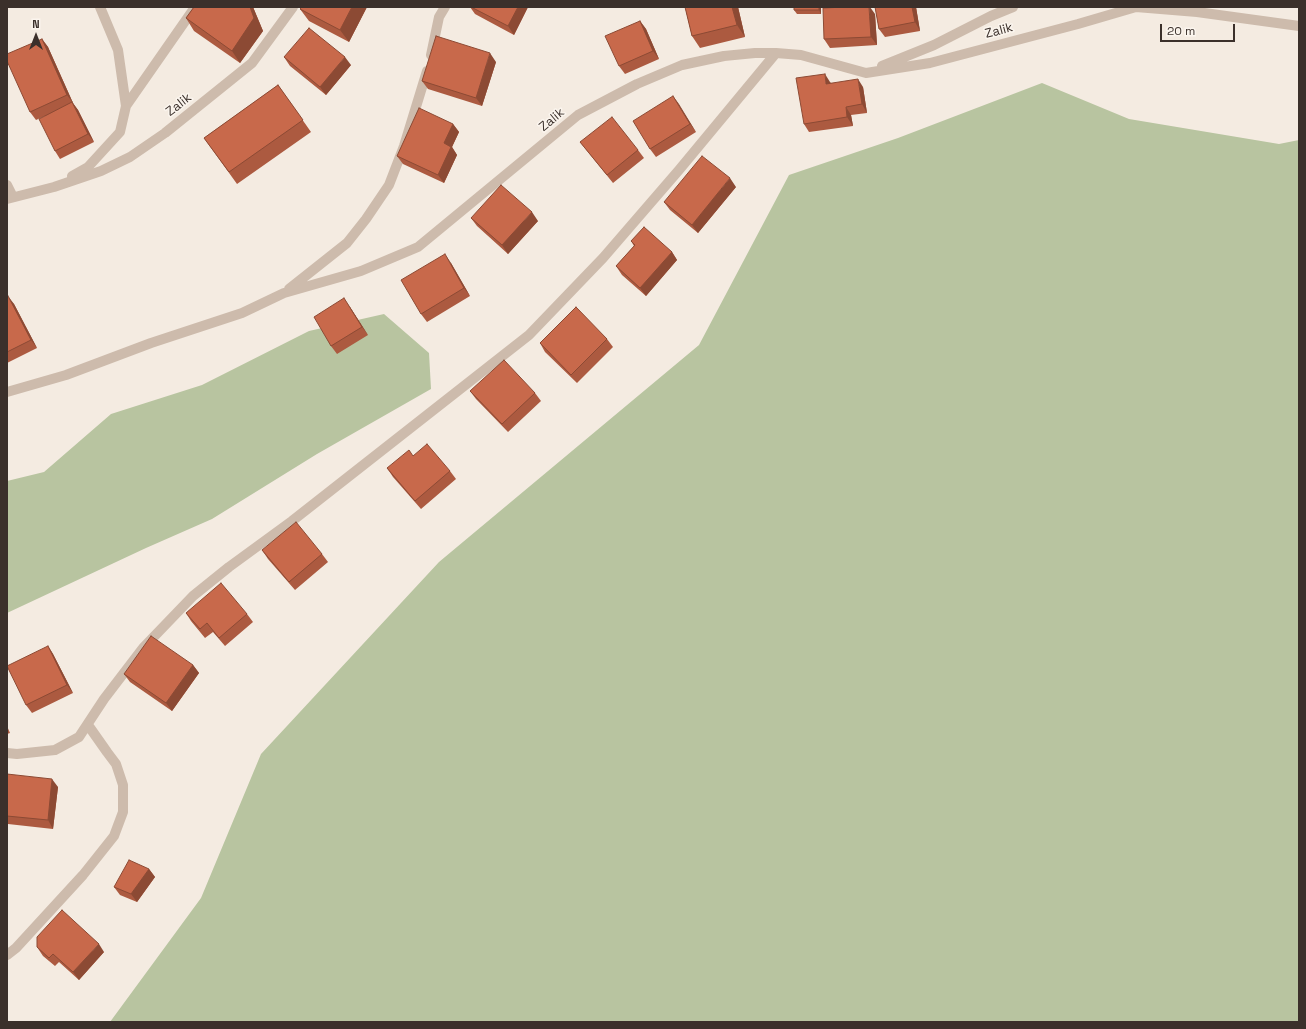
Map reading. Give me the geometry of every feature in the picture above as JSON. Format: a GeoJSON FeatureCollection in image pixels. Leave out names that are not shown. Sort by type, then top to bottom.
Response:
{"type":"FeatureCollection","features":[{"type":"Feature","properties":{"kind":"street","name":"Zalik"},"geometry":{"type":"LineString","coordinates":[[54,187],[88,167],[120,132],[126,106],[118,50],[100,7]]}},
{"type":"Feature","properties":{"kind":"street","name":"Zalik"},"geometry":{"type":"LineString","coordinates":[[126,106],[195,7]]}},
{"type":"Feature","properties":{"kind":"street","name":"Zalik"},"geometry":{"type":"LineString","coordinates":[[7,185],[10,198],[54,187],[107,168],[130,157],[165,133],[252,63],[293,7]]}},
{"type":"Feature","properties":{"kind":"street","name":"Zalik"},"geometry":{"type":"LineString","coordinates":[[284,293],[347,243],[366,219],[389,184],[404,146],[430,58],[439,17],[445,7]]}},
{"type":"Feature","properties":{"kind":"street","name":"Zalik"},"geometry":{"type":"LineString","coordinates":[[866,73],[934,46],[991,16],[1013,7]]}},
{"type":"Feature","properties":{"kind":"street","name":"Zalik"},"geometry":{"type":"LineString","coordinates":[[7,392],[66,375],[242,313],[284,293],[361,271],[418,247],[578,115],[637,84],[682,65],[724,56],[755,53],[776,53],[801,55],[866,73],[930,63],[1136,7],[1196,12],[1299,26]]}},
{"type":"Feature","properties":{"kind":"street"},"geometry":{"type":"LineString","coordinates":[[7,753],[17,754],[55,750],[79,737],[104,699],[142,648],[193,596],[529,335],[608,252],[679,170],[776,53]]}},
{"type":"Feature","properties":{"kind":"street"},"geometry":{"type":"LineString","coordinates":[[7,955],[16,948],[83,875],[114,836],[123,812],[123,785],[116,764],[88,725]]}},
{"type":"Feature","properties":{"kind":"green space"},"geometry":{"type":"Polygon","coordinates":[[[1042,83],[1129,119],[1279,144],[1299,140],[1299,1022],[110,1022],[201,898],[261,754],[439,562],[699,345],[789,175],[898,138],[1042,83]]]}},
{"type":"Feature","properties":{"kind":"green space"},"geometry":{"type":"Polygon","coordinates":[[[384,314],[429,353],[431,389],[317,454],[212,519],[7,613],[7,481],[44,472],[111,414],[202,385],[309,331],[384,314]]]}},
{"type":"Feature","properties":{"kind":"building"},"geometry":{"type":"Polygon","coordinates":[[[194,7],[250,7],[254,18],[232,51],[186,18],[194,7]]]}},
{"type":"Feature","properties":{"kind":"building"},"geometry":{"type":"Polygon","coordinates":[[[302,7],[352,7],[340,30],[300,9],[302,7]]]}},
{"type":"Feature","properties":{"kind":"building"},"geometry":{"type":"Polygon","coordinates":[[[471,7],[518,7],[508,26],[471,7]]]}},
{"type":"Feature","properties":{"kind":"building"},"geometry":{"type":"Polygon","coordinates":[[[685,7],[732,7],[737,25],[692,36],[685,7]]]}},
{"type":"Feature","properties":{"kind":"building"},"geometry":{"type":"Polygon","coordinates":[[[794,7],[819,7],[819,10],[794,10],[794,7]]]}},
{"type":"Feature","properties":{"kind":"building"},"geometry":{"type":"Polygon","coordinates":[[[869,7],[871,37],[824,39],[823,8],[869,7]]]}},
{"type":"Feature","properties":{"kind":"building"},"geometry":{"type":"Polygon","coordinates":[[[875,7],[912,7],[915,22],[879,29],[875,7]]]}},
{"type":"Feature","properties":{"kind":"building"},"geometry":{"type":"Polygon","coordinates":[[[640,21],[653,51],[619,66],[605,36],[640,21]]]}},
{"type":"Feature","properties":{"kind":"building"},"geometry":{"type":"Polygon","coordinates":[[[309,28],[345,57],[320,87],[284,57],[309,28]]]}},
{"type":"Feature","properties":{"kind":"building"},"geometry":{"type":"Polygon","coordinates":[[[436,36],[490,53],[476,98],[422,81],[436,36]]]}},
{"type":"Feature","properties":{"kind":"building"},"geometry":{"type":"Polygon","coordinates":[[[42,39],[67,95],[30,112],[7,61],[7,54],[42,39]]]}},
{"type":"Feature","properties":{"kind":"building"},"geometry":{"type":"Polygon","coordinates":[[[825,74],[826,84],[858,79],[862,104],[846,107],[847,117],[804,124],[796,78],[825,74]]]}},
{"type":"Feature","properties":{"kind":"building"},"geometry":{"type":"Polygon","coordinates":[[[278,85],[303,120],[229,172],[204,138],[278,85]]]}},
{"type":"Feature","properties":{"kind":"building"},"geometry":{"type":"Polygon","coordinates":[[[673,96],[690,124],[650,149],[633,121],[673,96]]]}},
{"type":"Feature","properties":{"kind":"building"},"geometry":{"type":"Polygon","coordinates":[[[72,102],[88,134],[55,151],[39,119],[72,102]]]}},
{"type":"Feature","properties":{"kind":"building"},"geometry":{"type":"Polygon","coordinates":[[[419,108],[453,124],[444,143],[451,147],[438,175],[397,156],[419,108]]]}},
{"type":"Feature","properties":{"kind":"building"},"geometry":{"type":"Polygon","coordinates":[[[612,117],[638,150],[607,175],[580,142],[612,117]]]}},
{"type":"Feature","properties":{"kind":"building"},"geometry":{"type":"Polygon","coordinates":[[[702,156],[730,178],[692,225],[664,202],[702,156]]]}},
{"type":"Feature","properties":{"kind":"building"},"geometry":{"type":"Polygon","coordinates":[[[501,185],[532,212],[502,245],[471,218],[501,185]]]}},
{"type":"Feature","properties":{"kind":"building"},"geometry":{"type":"Polygon","coordinates":[[[644,227],[672,252],[640,288],[616,266],[635,245],[631,241],[644,227]]]}},
{"type":"Feature","properties":{"kind":"building"},"geometry":{"type":"Polygon","coordinates":[[[445,254],[464,288],[421,314],[401,280],[445,254]]]}},
{"type":"Feature","properties":{"kind":"building"},"geometry":{"type":"Polygon","coordinates":[[[8,296],[31,340],[7,352],[7,297],[8,296]]]}},
{"type":"Feature","properties":{"kind":"building"},"geometry":{"type":"Polygon","coordinates":[[[344,298],[362,327],[331,346],[314,317],[344,298]]]}},
{"type":"Feature","properties":{"kind":"building"},"geometry":{"type":"Polygon","coordinates":[[[576,307],[607,339],[571,375],[540,343],[576,307]]]}},
{"type":"Feature","properties":{"kind":"building"},"geometry":{"type":"Polygon","coordinates":[[[504,360],[535,393],[502,424],[470,391],[504,360]]]}},
{"type":"Feature","properties":{"kind":"building"},"geometry":{"type":"Polygon","coordinates":[[[427,444],[450,471],[415,501],[387,468],[409,450],[413,456],[427,444]]]}},
{"type":"Feature","properties":{"kind":"building"},"geometry":{"type":"Polygon","coordinates":[[[296,522],[322,554],[289,582],[262,550],[296,522]]]}},
{"type":"Feature","properties":{"kind":"building"},"geometry":{"type":"Polygon","coordinates":[[[221,583],[247,614],[219,638],[207,623],[200,629],[186,613],[221,583]]]}},
{"type":"Feature","properties":{"kind":"building"},"geometry":{"type":"Polygon","coordinates":[[[151,636],[193,665],[166,703],[124,674],[151,636]]]}},
{"type":"Feature","properties":{"kind":"building"},"geometry":{"type":"Polygon","coordinates":[[[48,646],[67,685],[26,705],[7,666],[48,646]]]}},
{"type":"Feature","properties":{"kind":"building"},"geometry":{"type":"Polygon","coordinates":[[[7,774],[52,779],[48,820],[7,816],[7,774]]]}},
{"type":"Feature","properties":{"kind":"building"},"geometry":{"type":"Polygon","coordinates":[[[129,860],[149,869],[131,894],[114,887],[129,860]]]}},
{"type":"Feature","properties":{"kind":"building"},"geometry":{"type":"Polygon","coordinates":[[[62,910],[99,944],[73,972],[53,954],[49,958],[37,947],[37,937],[62,910]]]}}]}
